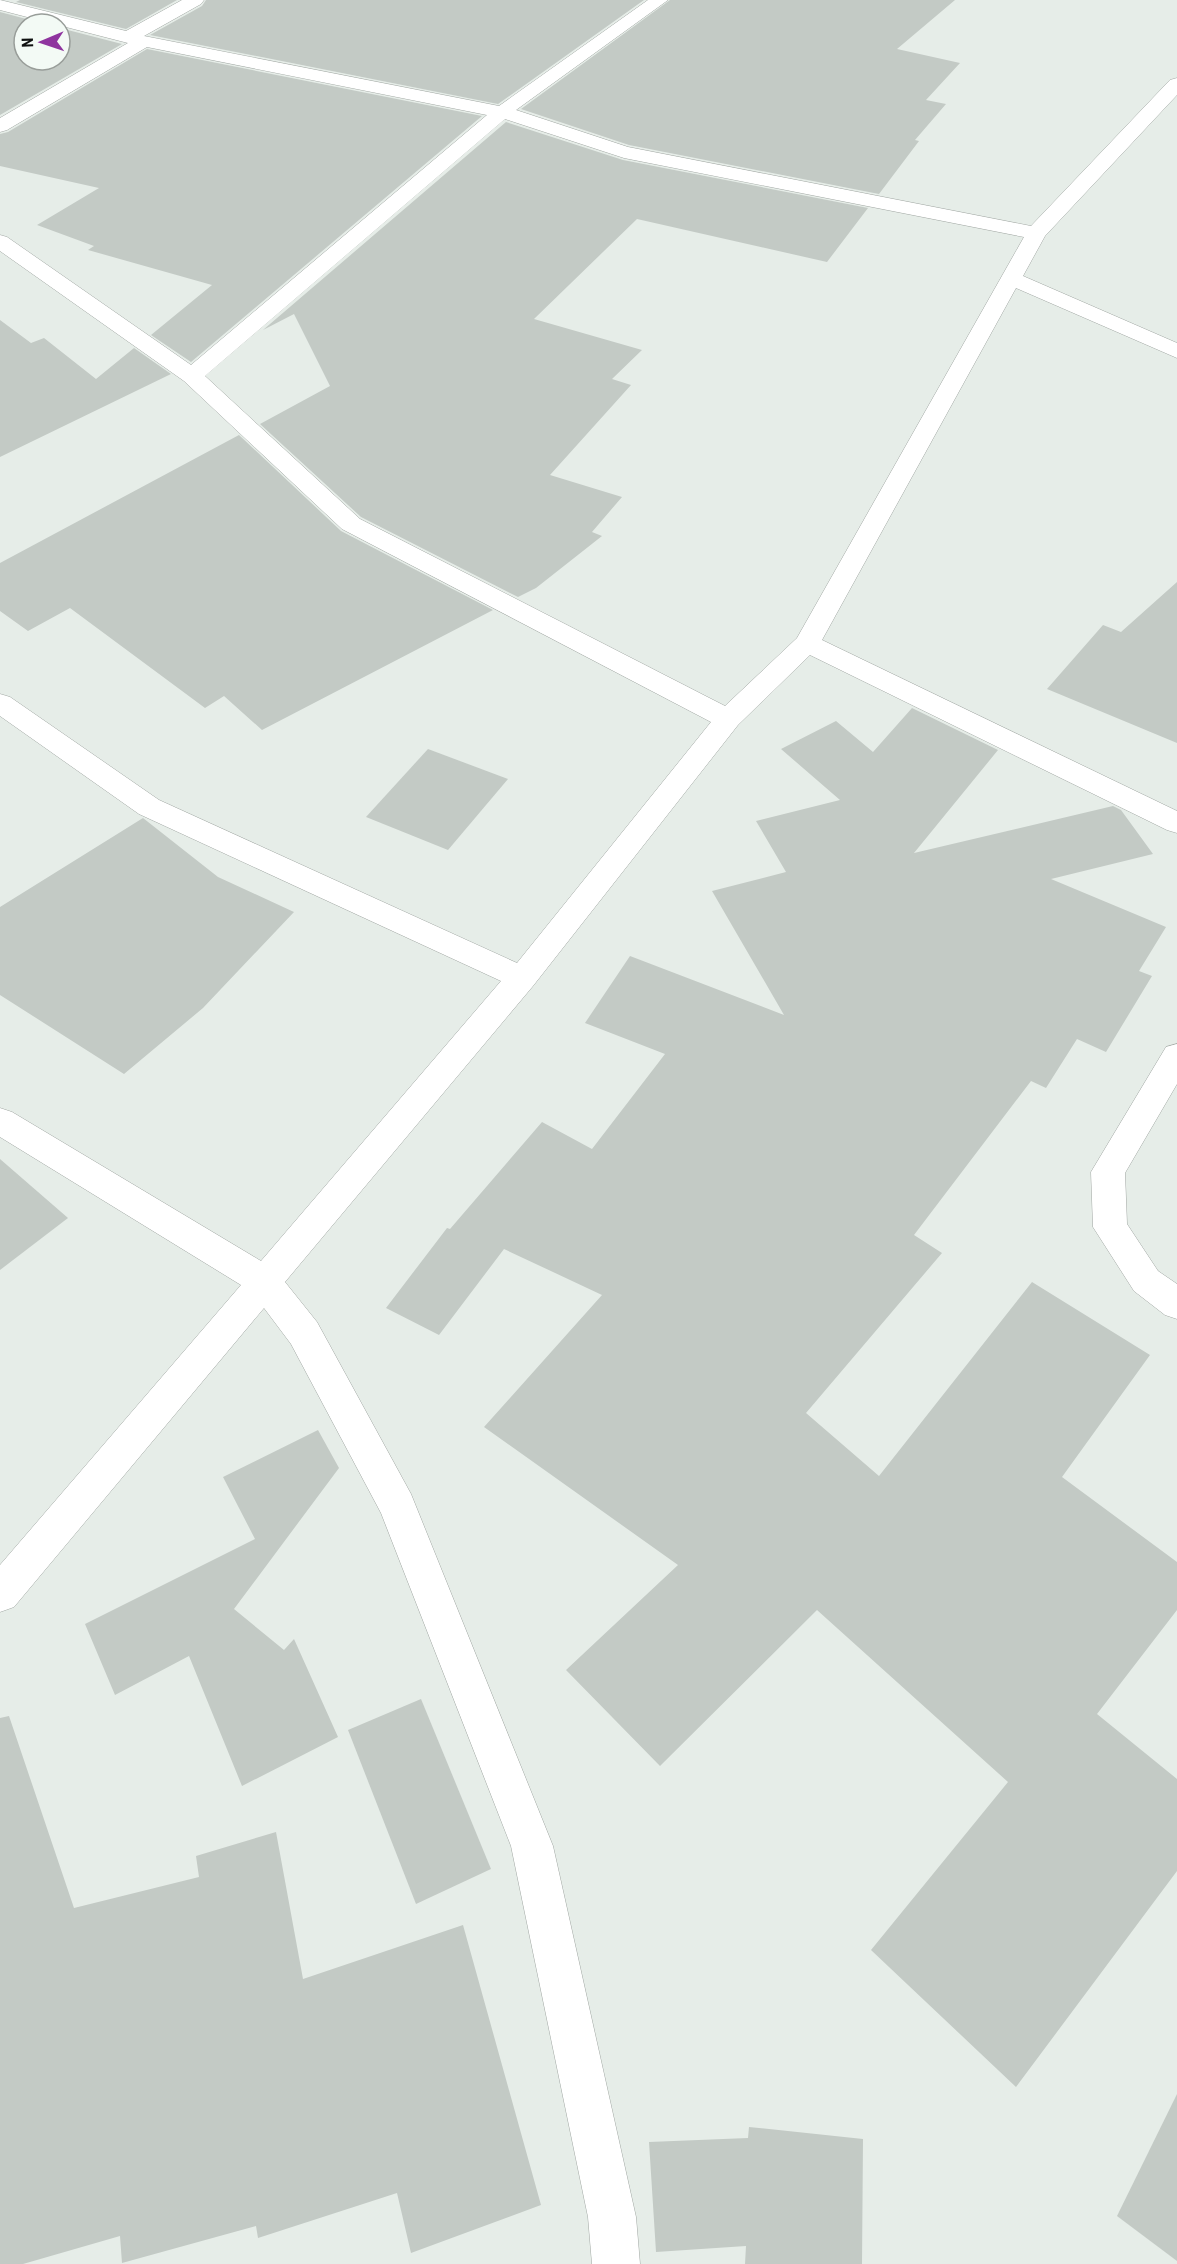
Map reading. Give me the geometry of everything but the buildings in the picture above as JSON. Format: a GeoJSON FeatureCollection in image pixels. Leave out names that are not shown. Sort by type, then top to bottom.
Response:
{"type":"FeatureCollection","features":[{"type":"Feature","properties":{"kind":"street"},"geometry":{"type":"LineString","coordinates":[[0,126],[195,0]]}},
{"type":"Feature","properties":{"kind":"street"},"geometry":{"type":"LineString","coordinates":[[192,376],[502,112],[659,0]]}},
{"type":"Feature","properties":{"kind":"street"},"geometry":{"type":"LineString","coordinates":[[0,5],[136,39],[502,112],[624,152],[1036,233]]}},
{"type":"Feature","properties":{"kind":"street"},"geometry":{"type":"LineString","coordinates":[[0,1594],[522,978],[728,719],[807,643],[1036,233],[1177,84]]}},
{"type":"Feature","properties":{"kind":"street"},"geometry":{"type":"LineString","coordinates":[[0,241],[192,376],[351,524],[728,719]]}},
{"type":"Feature","properties":{"kind":"street"},"geometry":{"type":"LineString","coordinates":[[1012,279],[1177,351]]}},
{"type":"Feature","properties":{"kind":"street"},"geometry":{"type":"LineString","coordinates":[[807,643],[1177,823]]}},
{"type":"Feature","properties":{"kind":"street"},"geometry":{"type":"LineString","coordinates":[[0,703],[149,807],[522,978]]}},
{"type":"Feature","properties":{"kind":"street"},"geometry":{"type":"LineString","coordinates":[[1177,1056],[1108,1172],[1110,1227],[1146,1281],[1177,1304]]}},
{"type":"Feature","properties":{"kind":"street"},"geometry":{"type":"LineString","coordinates":[[0,1121],[264,1281],[304,1333],[398,1506],[532,1846],[612,2217],[616,2264]]}}]}
